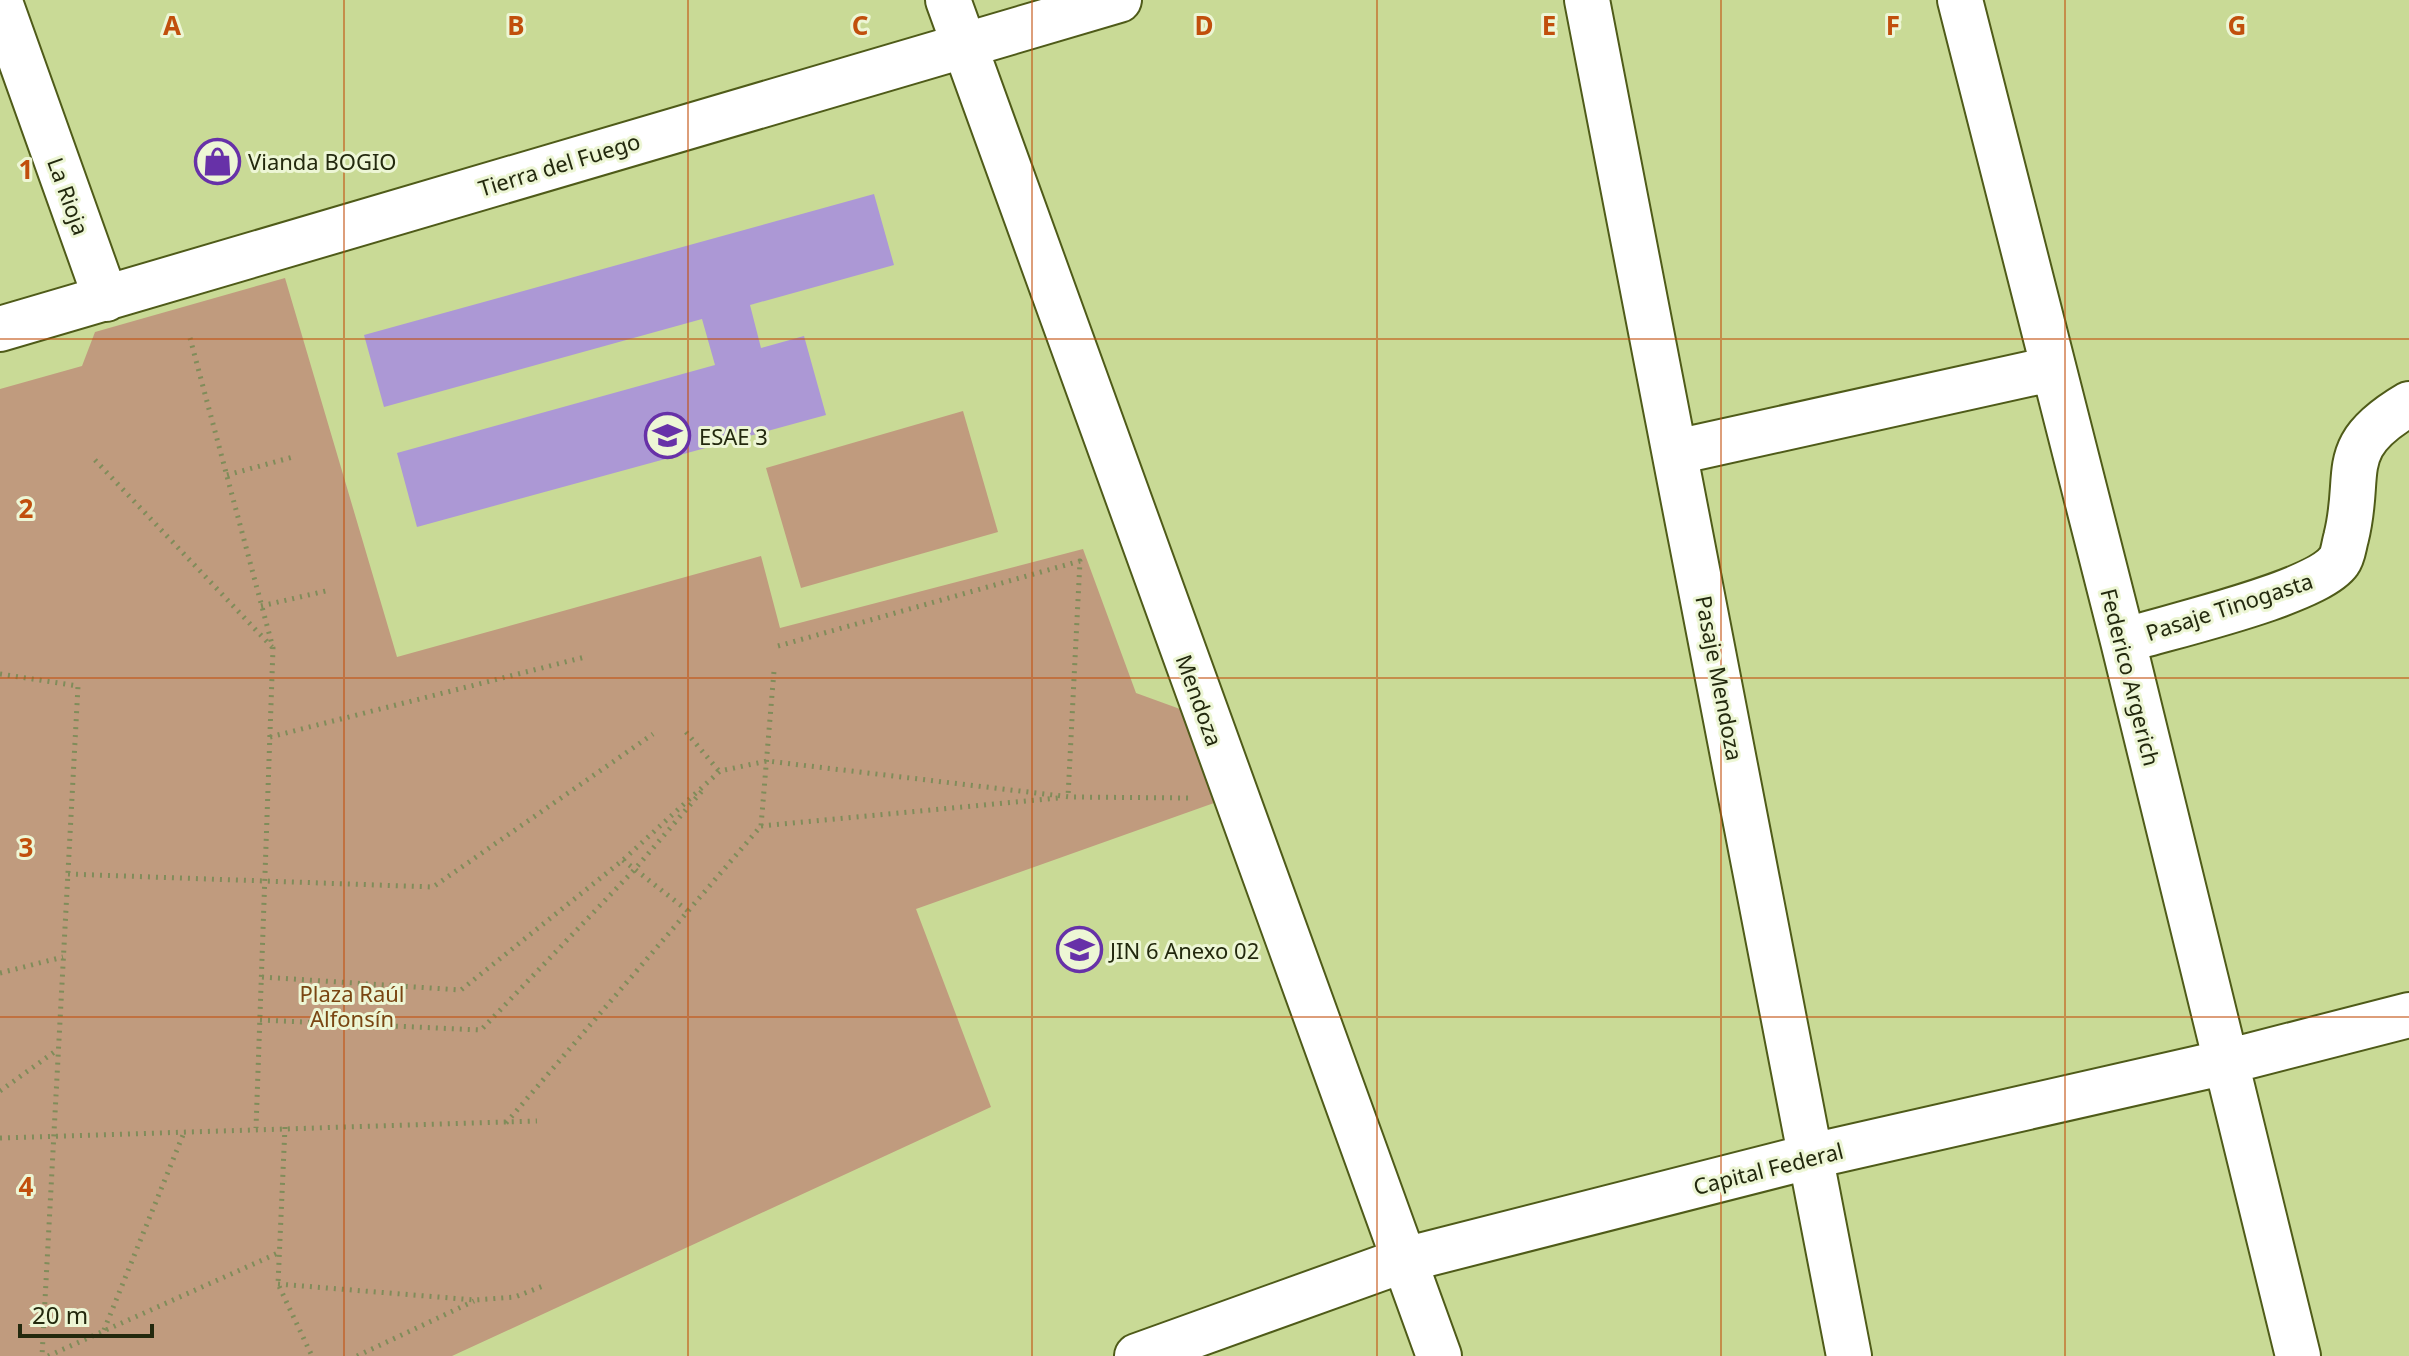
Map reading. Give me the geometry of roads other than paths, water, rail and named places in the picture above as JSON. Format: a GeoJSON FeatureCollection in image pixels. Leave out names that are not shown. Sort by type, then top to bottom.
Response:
{"type":"FeatureCollection","features":[{"type":"Feature","properties":{"kind":"street","name":"Mendoza"},"geometry":{"type":"LineString","coordinates":[[948,0],[1439,1356]]}},
{"type":"Feature","properties":{"kind":"street","name":"Tierra del Fuego"},"geometry":{"type":"LineString","coordinates":[[0,329],[1119,0]]}},
{"type":"Feature","properties":{"kind":"street","name":"Pasaje Mendoza"},"geometry":{"type":"LineString","coordinates":[[1587,0],[1849,1356]]}},
{"type":"Feature","properties":{"kind":"street","name":"Federico Argerich"},"geometry":{"type":"LineString","coordinates":[[1960,0],[2051,369],[2123,641],[2298,1356]]}},
{"type":"Feature","properties":{"kind":"street","name":"La Rioja"},"geometry":{"type":"LineString","coordinates":[[0,2],[106,299]]}},
{"type":"Feature","properties":{"kind":"street"},"geometry":{"type":"LineString","coordinates":[[1676,452],[2051,369]]}},
{"type":"Feature","properties":{"kind":"street","name":"Pasaje Tinogasta"},"geometry":{"type":"LineString","coordinates":[[2123,641],[2312,583],[2340,561],[2348,527],[2352,468],[2364,441],[2389,416],[2409,404]]}},
{"type":"Feature","properties":{"kind":"street","name":"Capital Federal"},"geometry":{"type":"LineString","coordinates":[[1137,1356],[1404,1260],[1812,1156],[2226,1062],[2409,1015]]}},
{"type":"Feature","properties":{"kind":"place","name":"Vianda BOGIO"},"geometry":{"type":"Point","coordinates":[217,161]}},
{"type":"Feature","properties":{"kind":"place","name":"ESAE 3"},"geometry":{"type":"Point","coordinates":[668,436]}},
{"type":"Feature","properties":{"kind":"place","name":"JIN 6 Anexo 02"},"geometry":{"type":"Point","coordinates":[1079,950]}},
{"type":"Feature","properties":{"kind":"park label","name":"Plaza Raúl Alfonsín"},"geometry":{"type":"Point","coordinates":[352,1006]}}]}
